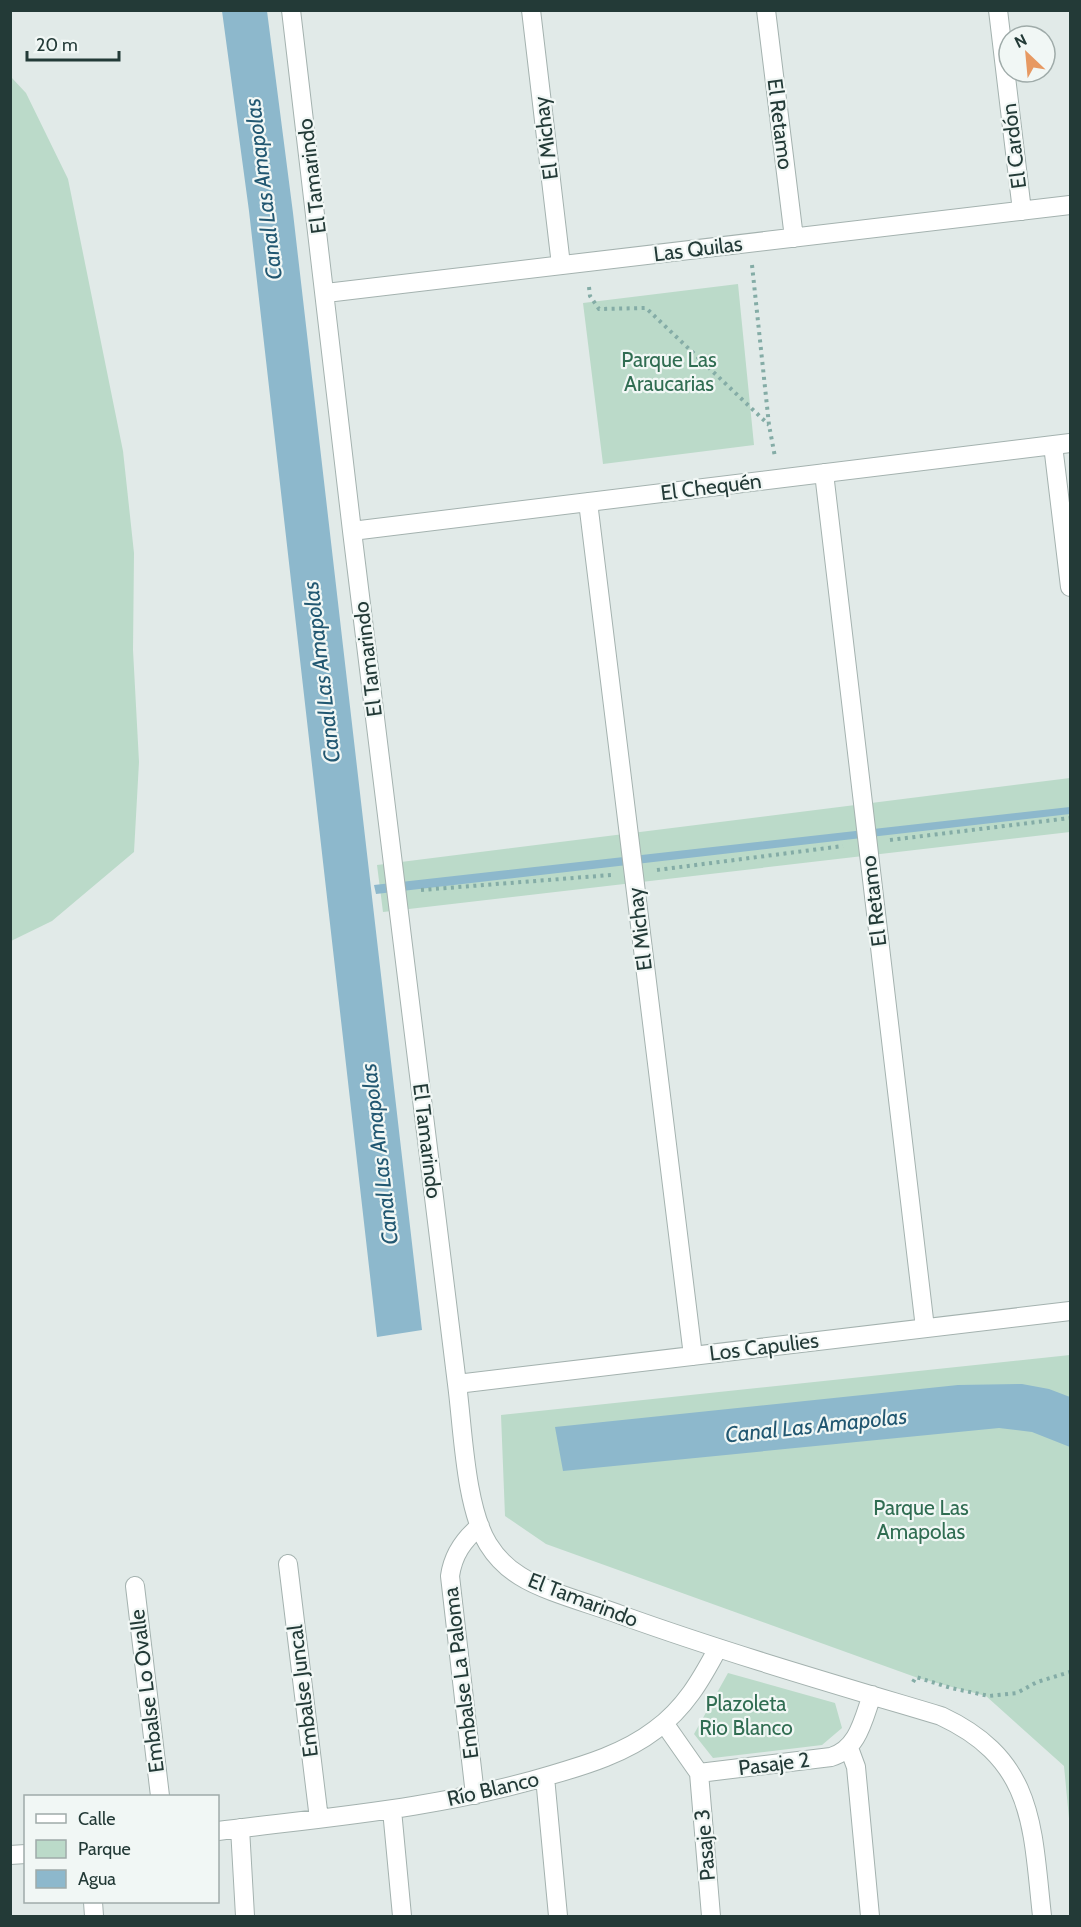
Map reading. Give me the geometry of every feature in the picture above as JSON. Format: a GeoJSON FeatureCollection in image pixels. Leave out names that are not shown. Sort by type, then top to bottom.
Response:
{"type":"FeatureCollection","features":[{"type":"Feature","properties":{"kind":"street","name":"El Tamarindo"},"geometry":{"type":"LineString","coordinates":[[291,10],[326,293],[352,531],[457,1384],[471,1493],[480,1526],[498,1557],[514,1572],[533,1583],[671,1633],[942,1716],[964,1727],[985,1742],[1002,1760],[1025,1800],[1031,1821],[1042,1917]]}},
{"type":"Feature","properties":{"kind":"street","name":"El Michay"},"geometry":{"type":"LineString","coordinates":[[531,10],[561,265]]}},
{"type":"Feature","properties":{"kind":"street","name":"El Retamo"},"geometry":{"type":"LineString","coordinates":[[766,10],[794,238]]}},
{"type":"Feature","properties":{"kind":"street","name":"El Cardón"},"geometry":{"type":"LineString","coordinates":[[998,10],[1022,211]]}},
{"type":"Feature","properties":{"kind":"street","name":"Las Quilas"},"geometry":{"type":"LineString","coordinates":[[326,293],[1071,205]]}},
{"type":"Feature","properties":{"kind":"street","name":"El Chequén"},"geometry":{"type":"LineString","coordinates":[[352,531],[1062,444]]}},
{"type":"Feature","properties":{"kind":"street"},"geometry":{"type":"LineString","coordinates":[[1062,444],[1071,587]]}},
{"type":"Feature","properties":{"kind":"street","name":"El Retamo"},"geometry":{"type":"LineString","coordinates":[[824,473],[925,1328]]}},
{"type":"Feature","properties":{"kind":"street","name":"El Michay"},"geometry":{"type":"LineString","coordinates":[[588,502],[693,1356]]}},
{"type":"Feature","properties":{"kind":"street","name":"Los Capulies"},"geometry":{"type":"LineString","coordinates":[[457,1384],[1071,1311]]}},
{"type":"Feature","properties":{"kind":"street","name":"Embalse La Paloma"},"geometry":{"type":"LineString","coordinates":[[476,1795],[450,1576],[457,1552],[480,1526]]}},
{"type":"Feature","properties":{"kind":"street","name":"Embalse Juncal"},"geometry":{"type":"LineString","coordinates":[[288,1564],[319,1819]]}},
{"type":"Feature","properties":{"kind":"street","name":"Embalse Lo Ovalle"},"geometry":{"type":"LineString","coordinates":[[135,1586],[160,1795]]}},
{"type":"Feature","properties":{"kind":"street","name":"Río Blanco"},"geometry":{"type":"LineString","coordinates":[[219,1831],[392,1810],[476,1795],[581,1766],[616,1752],[641,1739],[664,1723],[691,1695],[718,1648]]}},
{"type":"Feature","properties":{"kind":"street"},"geometry":{"type":"LineString","coordinates":[[870,1917],[856,1767],[849,1748],[855,1740],[872,1695]]}},
{"type":"Feature","properties":{"kind":"street"},"geometry":{"type":"LineString","coordinates":[[664,1723],[699,1773]]}},
{"type":"Feature","properties":{"kind":"street","name":"Pasaje 2"},"geometry":{"type":"LineString","coordinates":[[699,1773],[831,1757],[849,1748]]}},
{"type":"Feature","properties":{"kind":"street","name":"Pasaje 3"},"geometry":{"type":"LineString","coordinates":[[699,1773],[711,1917]]}},
{"type":"Feature","properties":{"kind":"street"},"geometry":{"type":"LineString","coordinates":[[545,1777],[558,1917]]}},
{"type":"Feature","properties":{"kind":"street"},"geometry":{"type":"LineString","coordinates":[[392,1810],[402,1917]]}},
{"type":"Feature","properties":{"kind":"street"},"geometry":{"type":"LineString","coordinates":[[240,1828],[245,1917]]}},
{"type":"Feature","properties":{"kind":"path"},"geometry":{"type":"LineString","coordinates":[[749,243],[769,425],[779,478]]}},
{"type":"Feature","properties":{"kind":"path"},"geometry":{"type":"LineString","coordinates":[[588,262],[590,296],[598,309],[646,308],[769,425]]}},
{"type":"Feature","properties":{"kind":"path"},"geometry":{"type":"LineString","coordinates":[[396,892],[633,873]]}},
{"type":"Feature","properties":{"kind":"path"},"geometry":{"type":"LineString","coordinates":[[899,1703],[916,1677],[951,1688],[989,1696],[1017,1693],[1037,1682],[1071,1672]]}},
{"type":"Feature","properties":{"kind":"green space"},"geometry":{"type":"Polygon","coordinates":[[[11,77],[26,93],[68,179],[123,451],[134,553],[133,650],[139,762],[134,852],[52,921],[11,941],[11,77]]]}},
{"type":"Feature","properties":{"kind":"green space","name":"Parque Las Araucarias"},"geometry":{"type":"Polygon","coordinates":[[[738,284],[754,445],[603,464],[583,303],[738,284]]]}},
{"type":"Feature","properties":{"kind":"green space"},"geometry":{"type":"Polygon","coordinates":[[[1070,778],[1070,832],[383,912],[377,865],[1070,778]]]}},
{"type":"Feature","properties":{"kind":"green space","name":"Parque Las Amapolas"},"geometry":{"type":"Polygon","coordinates":[[[1070,1355],[1070,1829],[1064,1766],[986,1696],[918,1678],[546,1544],[505,1516],[501,1415],[1070,1355]]]}},
{"type":"Feature","properties":{"kind":"green space","name":"Plazoleta Rio Blanco"},"geometry":{"type":"Polygon","coordinates":[[[728,1673],[835,1703],[842,1728],[822,1745],[713,1758],[694,1734],[728,1673]]]}},
{"type":"Feature","properties":{"kind":"water","name":"Canal Las Amapolas"},"geometry":{"type":"Polygon","coordinates":[[[222,11],[267,11],[293,213],[422,1330],[377,1337],[249,211],[222,11]]]}},
{"type":"Feature","properties":{"kind":"water"},"geometry":{"type":"Polygon","coordinates":[[[1070,807],[1070,814],[376,894],[374,885],[1070,807]]]}},
{"type":"Feature","properties":{"kind":"water","name":"Canal Las Amapolas"},"geometry":{"type":"Polygon","coordinates":[[[1022,1384],[1049,1389],[1070,1397],[1070,1447],[1032,1432],[999,1428],[563,1471],[555,1427],[958,1385],[1022,1384]]]}}]}
